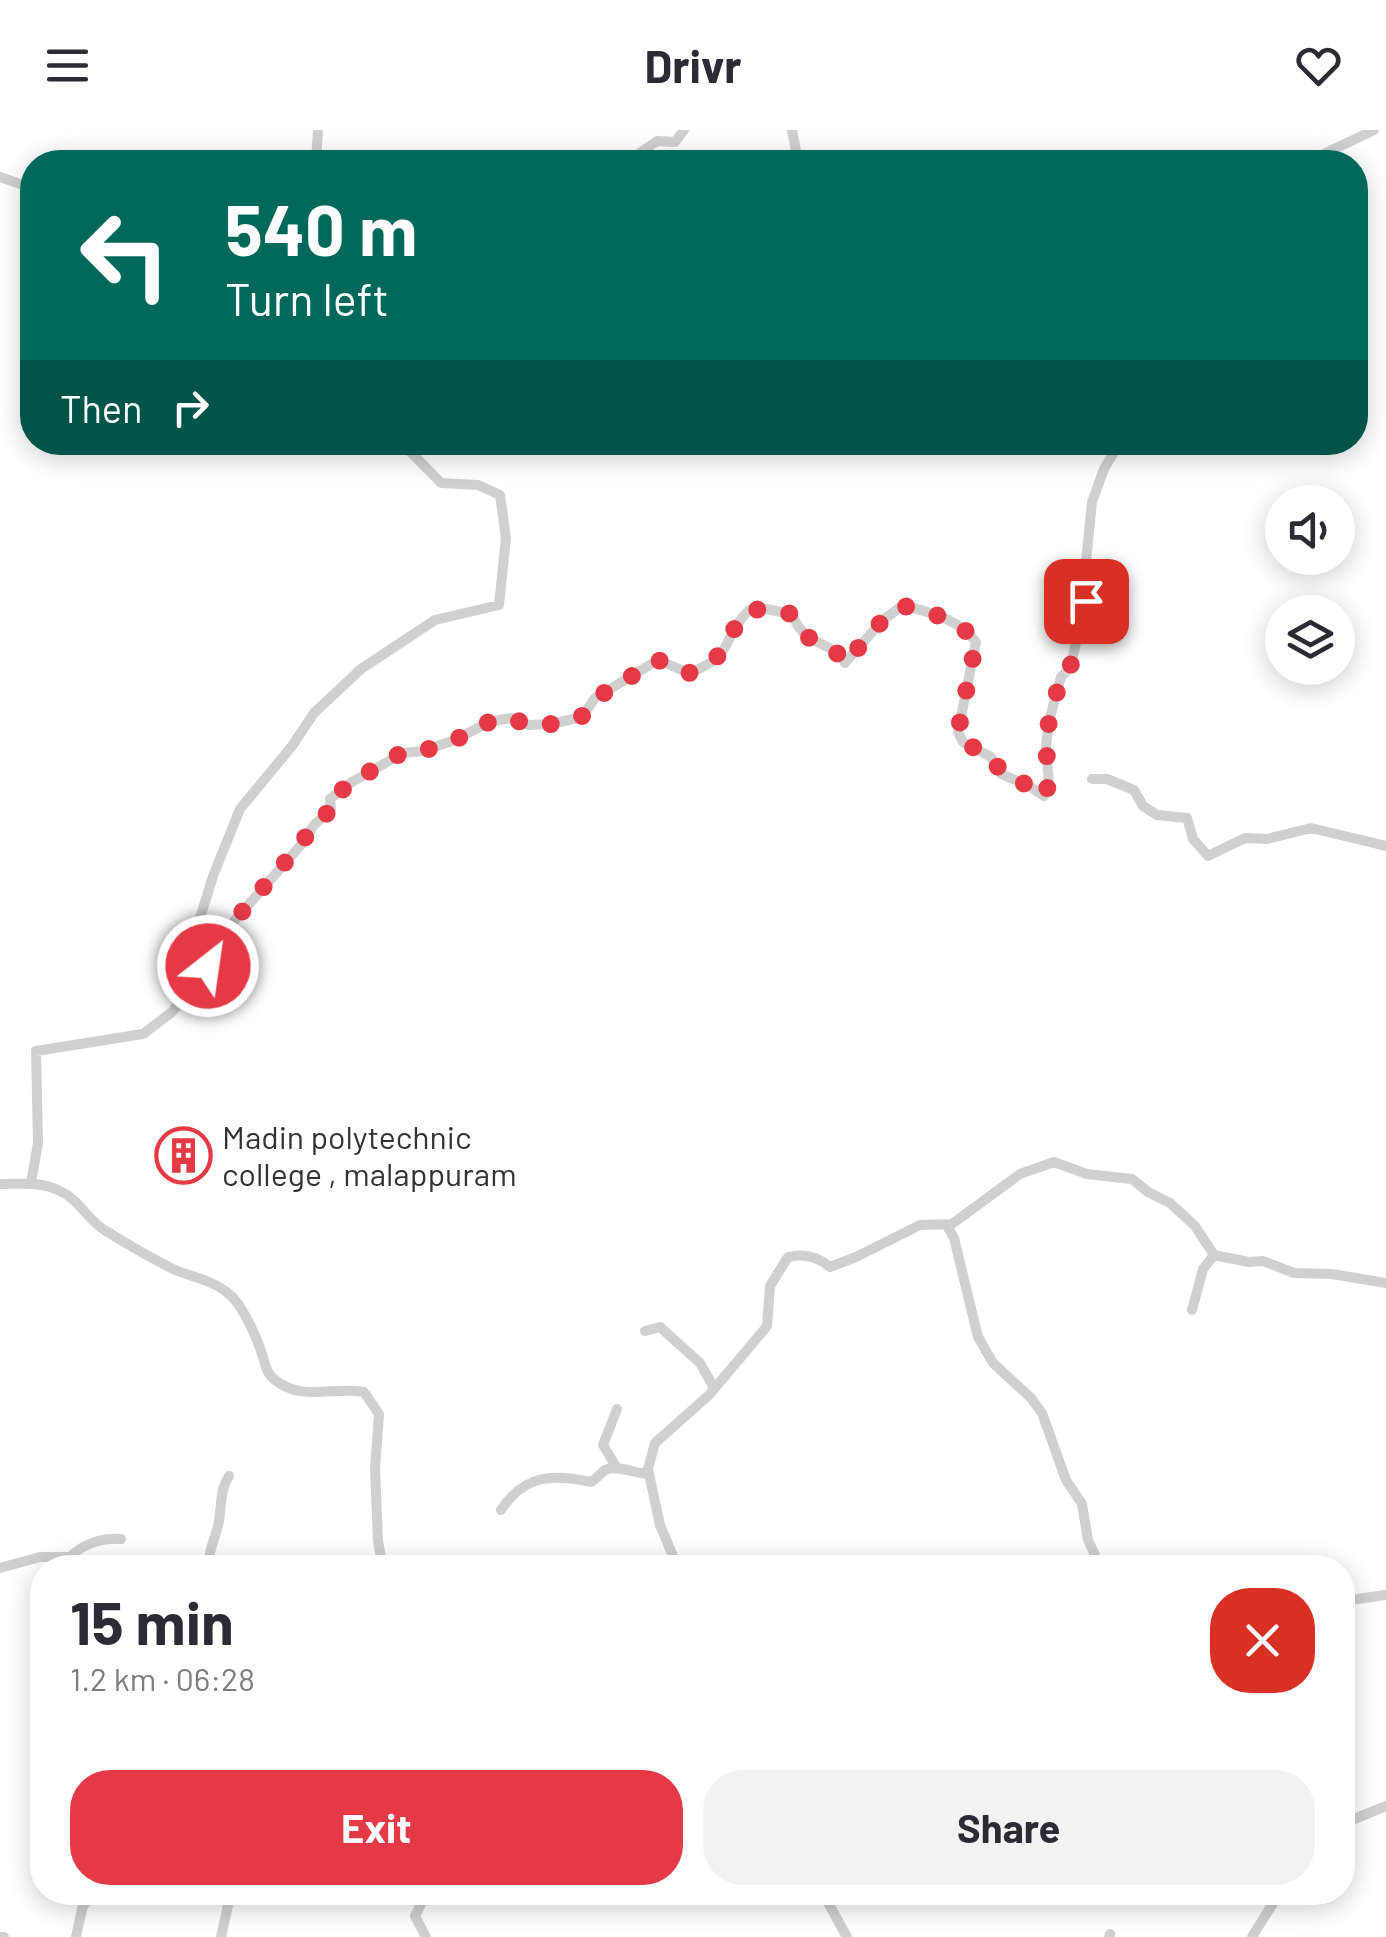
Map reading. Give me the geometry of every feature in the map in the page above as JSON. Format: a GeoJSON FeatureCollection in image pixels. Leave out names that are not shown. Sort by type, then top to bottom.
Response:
{"type":"FeatureCollection","features":[{"type":"Feature","properties":{"kind":"street"},"geometry":{"type":"LineString","coordinates":[[644,150],[657,141],[675,142],[684,130]]}},
{"type":"Feature","properties":{"kind":"street"},"geometry":{"type":"LineString","coordinates":[[1332,150],[1374,130]]}},
{"type":"Feature","properties":{"kind":"street"},"geometry":{"type":"LineString","coordinates":[[181,1001],[185,967],[212,876],[240,809],[279,764],[314,713],[362,669],[435,620],[499,606],[506,538],[500,494],[478,486],[441,483],[414,455]]}},
{"type":"Feature","properties":{"kind":"street"},"geometry":{"type":"LineString","coordinates":[[30,1184],[38,1143],[36,1051],[143,1034],[172,1012],[208,966],[228,928],[314,824],[331,810],[330,800],[352,782],[403,752],[423,751],[455,740],[489,722],[511,718],[528,725],[572,721],[582,716],[596,698],[658,660],[689,673],[704,667],[721,657],[740,619],[749,610],[792,614],[806,638],[841,655],[845,663],[882,621],[904,606],[936,614],[966,629],[976,642],[958,732],[963,742],[992,757],[1002,774],[1044,796],[1049,784],[1049,721],[1061,677],[1070,668],[1086,601],[1092,502],[1112,455]]}},
{"type":"Feature","properties":{"kind":"street"},"geometry":{"type":"LineString","coordinates":[[1092,780],[1107,779],[1134,790],[1143,806],[1157,815],[1186,818],[1193,839],[1208,856],[1245,838],[1268,838],[1310,828],[1386,846]]}},
{"type":"Feature","properties":{"kind":"street"},"geometry":{"type":"LineString","coordinates":[[673,1555],[660,1525],[648,1469],[656,1443],[714,1388],[766,1326],[770,1286],[788,1256],[807,1255],[830,1267],[856,1258],[920,1225],[952,1224],[1020,1174],[1054,1162],[1076,1172],[1132,1178],[1195,1226],[1214,1255],[1263,1261],[1294,1273],[1332,1274],[1386,1283]]}},
{"type":"Feature","properties":{"kind":"street"},"geometry":{"type":"LineString","coordinates":[[0,1184],[30,1184],[59,1190],[80,1204],[102,1230],[174,1270],[215,1284],[230,1294],[264,1356],[266,1371],[276,1381],[305,1394],[349,1389],[364,1392],[378,1414],[374,1468],[381,1555]]}},
{"type":"Feature","properties":{"kind":"street"},"geometry":{"type":"LineString","coordinates":[[946,1224],[954,1238],[978,1338],[992,1363],[1031,1398],[1042,1414],[1066,1480],[1082,1504],[1088,1540],[1095,1555]]}},
{"type":"Feature","properties":{"kind":"street"},"geometry":{"type":"LineString","coordinates":[[1192,1310],[1203,1269],[1214,1255]]}},
{"type":"Feature","properties":{"kind":"street"},"geometry":{"type":"LineString","coordinates":[[645,1332],[660,1327],[700,1363],[714,1388]]}},
{"type":"Feature","properties":{"kind":"street"},"geometry":{"type":"LineString","coordinates":[[617,1409],[604,1448],[617,1468]]}},
{"type":"Feature","properties":{"kind":"street"},"geometry":{"type":"LineString","coordinates":[[502,1510],[512,1494],[526,1483],[560,1477],[591,1482],[606,1470],[617,1468],[649,1474]]}},
{"type":"Feature","properties":{"kind":"street"},"geometry":{"type":"LineString","coordinates":[[209,1555],[224,1483],[229,1476]]}},
{"type":"Feature","properties":{"kind":"street"},"geometry":{"type":"LineString","coordinates":[[72,1555],[78,1548],[107,1538],[120,1539]]}},
{"type":"Feature","properties":{"kind":"street"},"geometry":{"type":"LineString","coordinates":[[0,1568],[30,1559]]}},
{"type":"Feature","properties":{"kind":"street"},"geometry":{"type":"LineString","coordinates":[[1355,1599],[1386,1595]]}},
{"type":"Feature","properties":{"kind":"street"},"geometry":{"type":"LineString","coordinates":[[1355,1819],[1386,1806]]}},
{"type":"Feature","properties":{"kind":"street"},"geometry":{"type":"LineString","coordinates":[[76,1937],[84,1905]]}},
{"type":"Feature","properties":{"kind":"street"},"geometry":{"type":"LineString","coordinates":[[222,1937],[228,1905]]}},
{"type":"Feature","properties":{"kind":"street"},"geometry":{"type":"LineString","coordinates":[[420,1905],[415,1916],[426,1937]]}},
{"type":"Feature","properties":{"kind":"street"},"geometry":{"type":"LineString","coordinates":[[829,1905],[847,1937]]}},
{"type":"Feature","properties":{"kind":"street"},"geometry":{"type":"LineString","coordinates":[[1252,1937],[1272,1905]]}},
{"type":"Feature","properties":{"kind":"place","name":"Madin polytechnic college , malappuram"},"geometry":{"type":"Point","coordinates":[183,1156]}},
{"type":"Feature","properties":{"kind":"route"},"geometry":{"type":"LineString","coordinates":[[208,966],[228,928],[314,824],[331,810],[330,800],[352,782],[403,752],[423,751],[455,740],[489,722],[511,718],[528,725],[572,721],[582,716],[596,698],[658,660],[689,673],[704,667],[721,657],[740,619],[749,610],[792,614],[806,638],[841,655],[845,663],[882,621],[904,606],[936,614],[966,629],[976,642],[958,732],[963,742],[992,757],[1002,774],[1044,796],[1049,784],[1049,721],[1061,677],[1070,668],[1086,601]]}}]}
